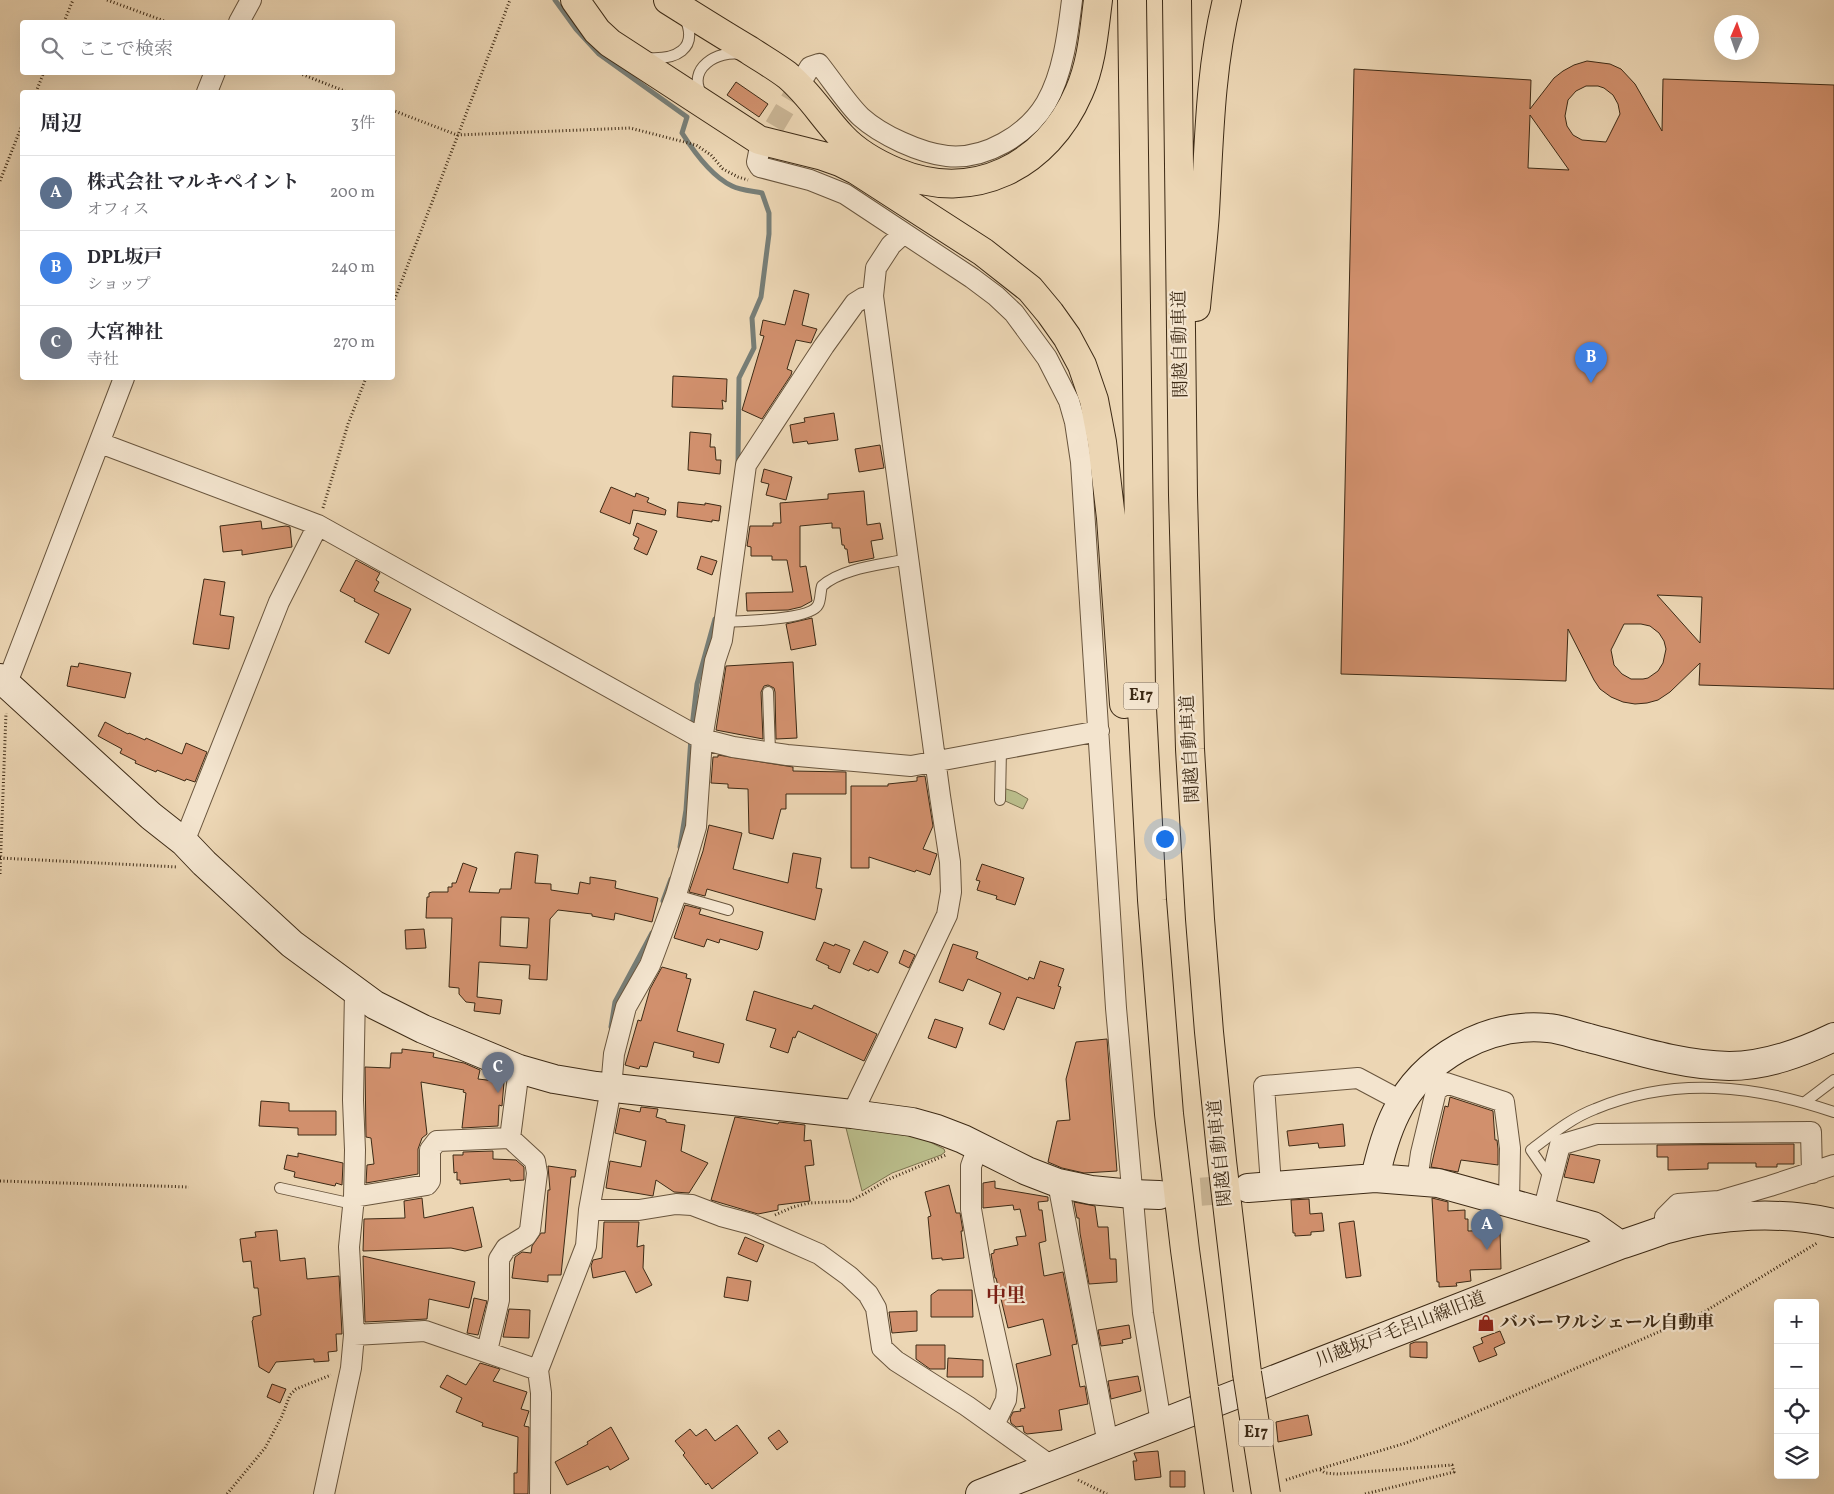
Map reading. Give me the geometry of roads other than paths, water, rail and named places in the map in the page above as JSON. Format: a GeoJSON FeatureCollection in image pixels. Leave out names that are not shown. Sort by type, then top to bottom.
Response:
{"type":"FeatureCollection","features":[{"type":"Feature","properties":{"kind":"highway"},"geometry":{"type":"LineString","coordinates":[[575,0],[597,31],[610,42],[759,140],[840,162],[856,170],[983,252],[1030,289],[1067,337],[1082,365],[1094,400],[1102,442],[1112,518],[1129,764],[1141,862],[1152,900]]}},
{"type":"Feature","properties":{"kind":"highway"},"geometry":{"type":"LineString","coordinates":[[674,4],[787,75],[816,103],[842,136],[870,158],[896,172],[921,179],[948,183],[978,181],[1001,174],[1023,163],[1055,134],[1068,115],[1080,91],[1092,52],[1098,0]]}},
{"type":"Feature","properties":{"kind":"highway","name":"E17"},"geometry":{"type":"LineString","coordinates":[[1132,0],[1141,679],[1152,900],[1169,1114],[1184,1250],[1219,1494]]}},
{"type":"Feature","properties":{"kind":"highway","name":"関越自動車道"},"geometry":{"type":"LineString","coordinates":[[1177,0],[1183,495],[1190,749],[1200,918],[1221,1152],[1247,1373],[1266,1494]]}},
{"type":"Feature","properties":{"kind":"highway"},"geometry":{"type":"LineString","coordinates":[[1183,495],[1191,361],[1205,214],[1210,125],[1221,26],[1228,0]]}},
{"type":"Feature","properties":{"kind":"street"},"geometry":{"type":"LineString","coordinates":[[240,20],[251,0]]}},
{"type":"Feature","properties":{"kind":"street"},"geometry":{"type":"LineString","coordinates":[[804,77],[810,67],[819,64],[860,117],[879,131],[902,143],[947,156],[974,154],[998,146],[1018,134],[1034,118],[1046,102],[1056,81],[1068,36],[1072,0]]}},
{"type":"Feature","properties":{"kind":"street"},"geometry":{"type":"LineString","coordinates":[[208,90],[214,75]]}},
{"type":"Feature","properties":{"kind":"street"},"geometry":{"type":"LineString","coordinates":[[759,152],[757,162],[760,167],[810,180],[845,194],[972,278],[1014,313],[1047,358],[1068,401],[1075,422],[1081,462],[1116,1008],[1143,1313],[1161,1423]]}},
{"type":"Feature","properties":{"kind":"street"},"geometry":{"type":"LineString","coordinates":[[852,1114],[947,915],[951,892],[950,862],[873,296],[876,268],[891,245],[904,232]]}},
{"type":"Feature","properties":{"kind":"street"},"geometry":{"type":"LineString","coordinates":[[540,1494],[541,1362],[586,1246],[605,1087],[626,1007],[650,965],[676,895],[696,827],[696,736],[722,640],[746,465],[824,346],[855,303],[863,298],[873,296]]}},
{"type":"Feature","properties":{"kind":"street"},"geometry":{"type":"LineString","coordinates":[[123,380],[100,443],[3,680],[151,816],[184,842],[204,863],[292,944],[355,991],[396,1017],[519,1069],[554,1080],[912,1122],[937,1129],[971,1143],[1027,1171],[1058,1183],[1091,1190],[1159,1195]]}},
{"type":"Feature","properties":{"kind":"street"},"geometry":{"type":"LineString","coordinates":[[100,443],[318,525],[696,736],[733,747],[911,766],[1099,731]]}},
{"type":"Feature","properties":{"kind":"street"},"geometry":{"type":"LineString","coordinates":[[184,842],[279,602],[318,525]]}},
{"type":"Feature","properties":{"kind":"street"},"geometry":{"type":"LineString","coordinates":[[324,1494],[351,1368],[354,1336],[348,1247],[353,1200],[355,1150],[352,1100],[355,991]]}},
{"type":"Feature","properties":{"kind":"street"},"geometry":{"type":"LineString","coordinates":[[1375,1178],[1383,1145],[1396,1113],[1403,1102],[1434,1064],[1450,1052],[1477,1039],[1510,1029],[1549,1028],[1686,1062],[1729,1066],[1755,1064],[1784,1057],[1811,1048],[1834,1037]]}},
{"type":"Feature","properties":{"kind":"street"},"geometry":{"type":"LineString","coordinates":[[510,1138],[519,1069]]}},
{"type":"Feature","properties":{"kind":"street"},"geometry":{"type":"LineString","coordinates":[[1403,1102],[1358,1078],[1264,1086],[1259,1186],[1375,1178],[1438,1183],[1593,1226],[1620,1245]]}},
{"type":"Feature","properties":{"kind":"street"},"geometry":{"type":"LineString","coordinates":[[1417,1181],[1421,1152],[1436,1092],[1446,1083],[1504,1102],[1510,1148],[1509,1202]]}},
{"type":"Feature","properties":{"kind":"street"},"geometry":{"type":"LineString","coordinates":[[1543,1212],[1560,1145],[1597,1134],[1812,1132],[1812,1172]]}},
{"type":"Feature","properties":{"kind":"street"},"geometry":{"type":"LineString","coordinates":[[353,1200],[427,1185],[430,1182],[430,1150],[437,1141],[510,1138],[534,1161],[537,1173],[530,1230],[526,1236],[506,1248],[499,1259],[499,1300],[486,1351]]}},
{"type":"Feature","properties":{"kind":"street"},"geometry":{"type":"LineString","coordinates":[[971,1143],[971,1209],[985,1290],[1008,1389],[1006,1400],[994,1425]]}},
{"type":"Feature","properties":{"kind":"street"},"geometry":{"type":"LineString","coordinates":[[1668,1229],[1664,1216],[1678,1204],[1719,1201],[1834,1165]]}},
{"type":"Feature","properties":{"kind":"street"},"geometry":{"type":"LineString","coordinates":[[1058,1183],[1108,1444]]}},
{"type":"Feature","properties":{"kind":"street"},"geometry":{"type":"LineString","coordinates":[[590,1210],[639,1210],[676,1204],[692,1205],[721,1216],[751,1224],[819,1254],[849,1276],[868,1294],[876,1308],[882,1348],[896,1361],[994,1425],[1051,1466]]}},
{"type":"Feature","properties":{"kind":"street","name":"川越坂戸毛呂山線旧道"},"geometry":{"type":"LineString","coordinates":[[980,1494],[1620,1245],[1668,1229],[1696,1222],[1783,1216],[1817,1219],[1826,1232]]}},
{"type":"Feature","properties":{"kind":"street"},"geometry":{"type":"LineString","coordinates":[[354,1336],[424,1331],[486,1351],[541,1362]]}},
{"type":"Feature","properties":{"kind":"lane"},"geometry":{"type":"LineString","coordinates":[[627,54],[661,59],[673,57],[682,52],[688,43],[690,33],[687,21],[674,4]]}},
{"type":"Feature","properties":{"kind":"lane"},"geometry":{"type":"LineString","coordinates":[[710,109],[699,91],[698,78],[701,69],[708,61],[719,56],[734,53],[760,58]]}},
{"type":"Feature","properties":{"kind":"lane"},"geometry":{"type":"LineString","coordinates":[[724,622],[772,621],[814,611],[819,605],[822,586],[830,579],[846,573],[908,559]]}},
{"type":"Feature","properties":{"kind":"lane"},"geometry":{"type":"LineString","coordinates":[[768,692],[770,752]]}},
{"type":"Feature","properties":{"kind":"lane"},"geometry":{"type":"LineString","coordinates":[[1000,800],[1001,749]]}},
{"type":"Feature","properties":{"kind":"lane"},"geometry":{"type":"LineString","coordinates":[[676,895],[728,910]]}},
{"type":"Feature","properties":{"kind":"lane"},"geometry":{"type":"LineString","coordinates":[[1805,1102],[1834,1080]]}},
{"type":"Feature","properties":{"kind":"lane"},"geometry":{"type":"LineString","coordinates":[[1551,1179],[1531,1150],[1570,1121],[1594,1109],[1622,1099],[1660,1090],[1692,1087],[1750,1090],[1805,1102],[1834,1112]]}},
{"type":"Feature","properties":{"kind":"lane"},"geometry":{"type":"LineString","coordinates":[[280,1188],[353,1200]]}},
{"type":"Feature","properties":{"kind":"waterway"},"geometry":{"type":"LineString","coordinates":[[555,0],[576,29],[599,54],[687,117],[682,133],[710,170],[732,186],[762,193],[769,213],[769,234],[761,297],[752,318],[754,348],[739,378],[738,464]]}},
{"type":"Feature","properties":{"kind":"waterway"},"geometry":{"type":"LineString","coordinates":[[692,727],[697,684],[715,619]]}},
{"type":"Feature","properties":{"kind":"waterway"},"geometry":{"type":"LineString","coordinates":[[680,847],[686,810],[691,738]]}},
{"type":"Feature","properties":{"kind":"waterway"},"geometry":{"type":"LineString","coordinates":[[663,901],[671,879]]}},
{"type":"Feature","properties":{"kind":"waterway"},"geometry":{"type":"LineString","coordinates":[[611,1027],[615,1002],[652,933]]}},
{"type":"Feature","properties":{"kind":"tunnel"},"geometry":{"type":"LineString","coordinates":[[759,152],[804,77]]}},
{"type":"Feature","properties":{"kind":"tunnel"},"geometry":{"type":"LineString","coordinates":[[1159,1195],[1248,1188]]}},
{"type":"Feature","properties":{"kind":"place","name":"DPL坂戸"},"geometry":{"type":"Point","coordinates":[1591,383]}},
{"type":"Feature","properties":{"kind":"place","name":"大宮神社"},"geometry":{"type":"Point","coordinates":[498,1093]}},
{"type":"Feature","properties":{"kind":"place","name":"株式会社 マルキペイント"},"geometry":{"type":"Point","coordinates":[1487,1250]}},
{"type":"Feature","properties":{"kind":"place","name":"ババーワルシェール自動車"},"geometry":{"type":"Point","coordinates":[1486,1323]}},
{"type":"Feature","properties":{"kind":"district","name":"中里"},"geometry":{"type":"Point","coordinates":[1006,1297]}}]}
